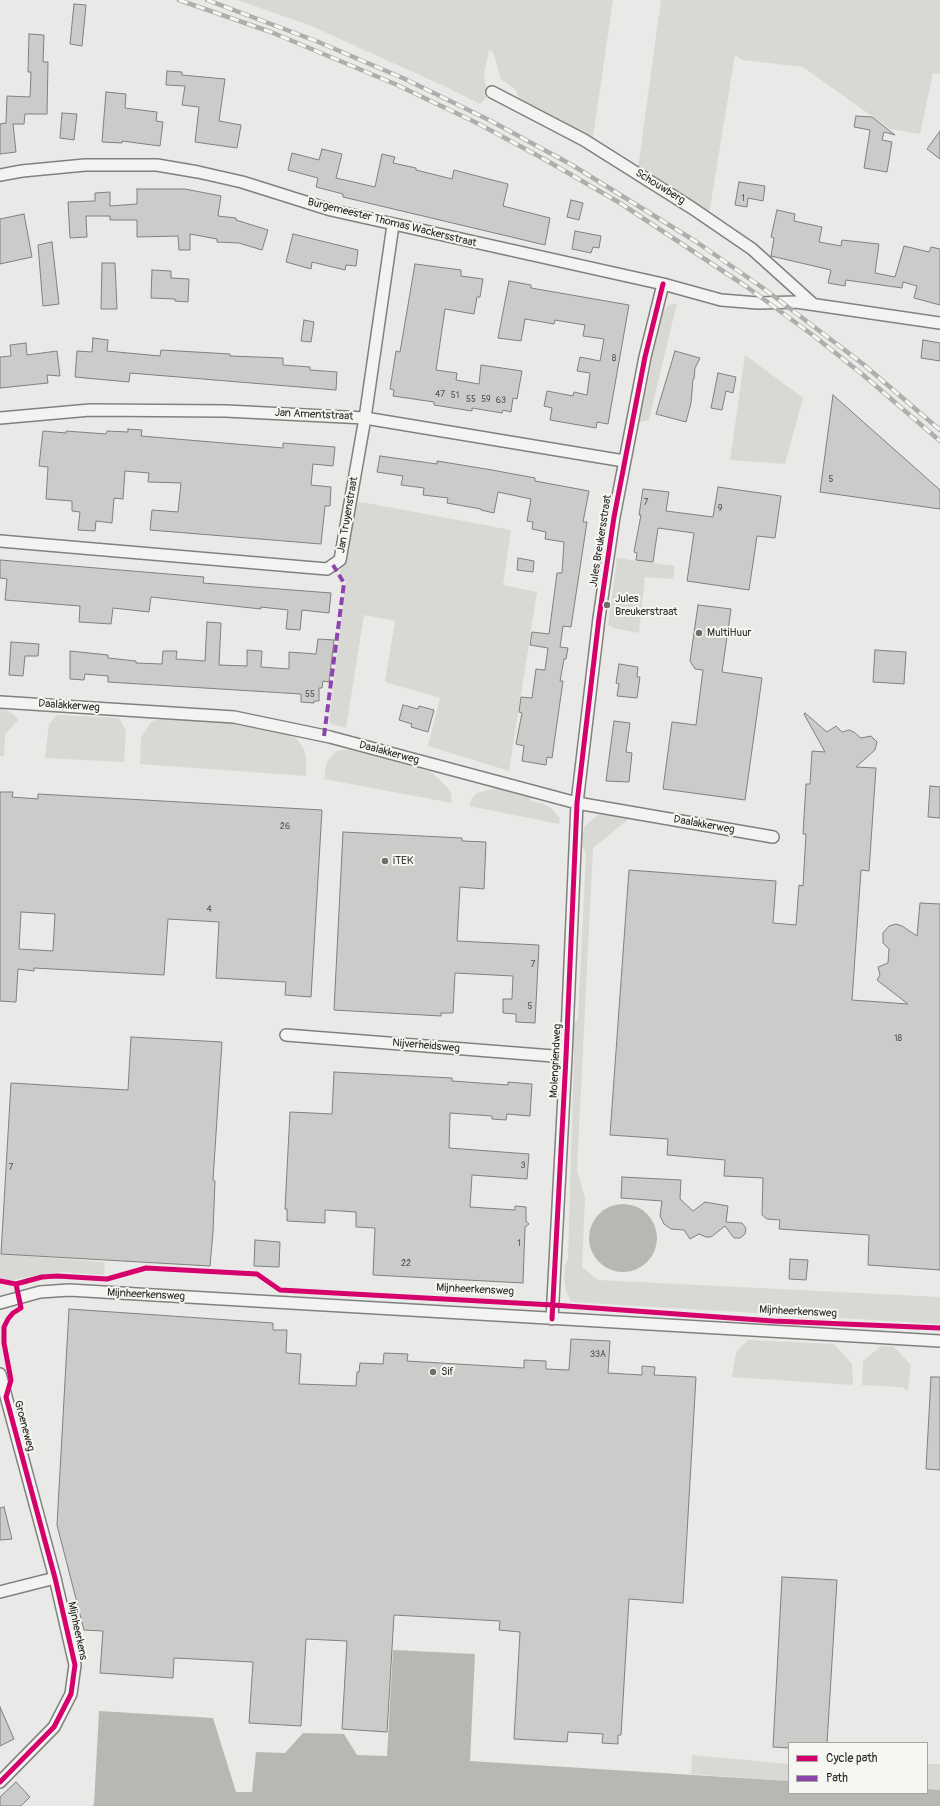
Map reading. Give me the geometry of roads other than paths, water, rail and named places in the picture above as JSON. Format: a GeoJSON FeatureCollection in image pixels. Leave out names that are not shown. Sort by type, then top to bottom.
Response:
{"type":"FeatureCollection","features":[{"type":"Feature","properties":{"kind":"street","name":"Schouwberg"},"geometry":{"type":"LineString","coordinates":[[492,92],[584,140],[692,208],[752,249],[813,304]]}},
{"type":"Feature","properties":{"kind":"street","name":"Burgemeester Thomas Wackersstraat"},"geometry":{"type":"LineString","coordinates":[[0,175],[22,171],[85,165],[157,164],[242,182],[331,210],[393,225],[663,284],[721,300],[758,303],[782,302],[813,304]]}},
{"type":"Feature","properties":{"kind":"street","name":"Jan Truyenstraat"},"geometry":{"type":"LineString","coordinates":[[0,541],[328,568],[340,560],[364,418],[393,225]]}},
{"type":"Feature","properties":{"kind":"street","name":"Jules Breukersstraat"},"geometry":{"type":"LineString","coordinates":[[577,803],[598,618],[624,461],[645,357],[663,284]]}},
{"type":"Feature","properties":{"kind":"street"},"geometry":{"type":"LineString","coordinates":[[813,304],[940,323]]}},
{"type":"Feature","properties":{"kind":"street","name":"Jan Amentstraat"},"geometry":{"type":"LineString","coordinates":[[0,418],[98,410],[226,411],[364,418],[624,461]]}},
{"type":"Feature","properties":{"kind":"street","name":"Daalakkerweg"},"geometry":{"type":"LineString","coordinates":[[0,702],[234,716],[330,737],[577,803],[773,837]]}},
{"type":"Feature","properties":{"kind":"street","name":"Molengriendweg"},"geometry":{"type":"LineString","coordinates":[[552,1319],[566,1057],[577,803]]}},
{"type":"Feature","properties":{"kind":"street","name":"Nijverheidsweg"},"geometry":{"type":"LineString","coordinates":[[286,1035],[566,1057]]}},
{"type":"Feature","properties":{"kind":"street","name":"Mijnheerkensweg"},"geometry":{"type":"LineString","coordinates":[[0,1303],[40,1292],[69,1290],[940,1342]]}},
{"type":"Feature","properties":{"kind":"street","name":"Groeneweg"},"geometry":{"type":"LineString","coordinates":[[0,1374],[55,1578]]}},
{"type":"Feature","properties":{"kind":"street"},"geometry":{"type":"LineString","coordinates":[[0,1592],[55,1578]]}},
{"type":"Feature","properties":{"kind":"street","name":"Mijnheerkens"},"geometry":{"type":"LineString","coordinates":[[0,1782],[54,1727],[71,1694],[75,1665],[55,1578]]}},
{"type":"Feature","properties":{"kind":"railway"},"geometry":{"type":"LineString","coordinates":[[179,0],[271,32],[395,84],[477,123],[544,159],[620,203],[747,287],[814,336],[862,374],[940,441]]}},
{"type":"Feature","properties":{"kind":"railway"},"geometry":{"type":"LineString","coordinates":[[207,0],[316,41],[405,79],[491,121],[572,165],[695,241],[763,288],[863,364],[940,430]]}},
{"type":"Feature","properties":{"kind":"place","name":"Jules Breukerstraat"},"geometry":{"type":"Point","coordinates":[607,605]}},
{"type":"Feature","properties":{"kind":"place","name":"MultiHuur"},"geometry":{"type":"Point","coordinates":[699,633]}},
{"type":"Feature","properties":{"kind":"place","name":"iTEK"},"geometry":{"type":"Point","coordinates":[385,861]}},
{"type":"Feature","properties":{"kind":"place","name":"Sif"},"geometry":{"type":"Point","coordinates":[433,1372]}}]}
